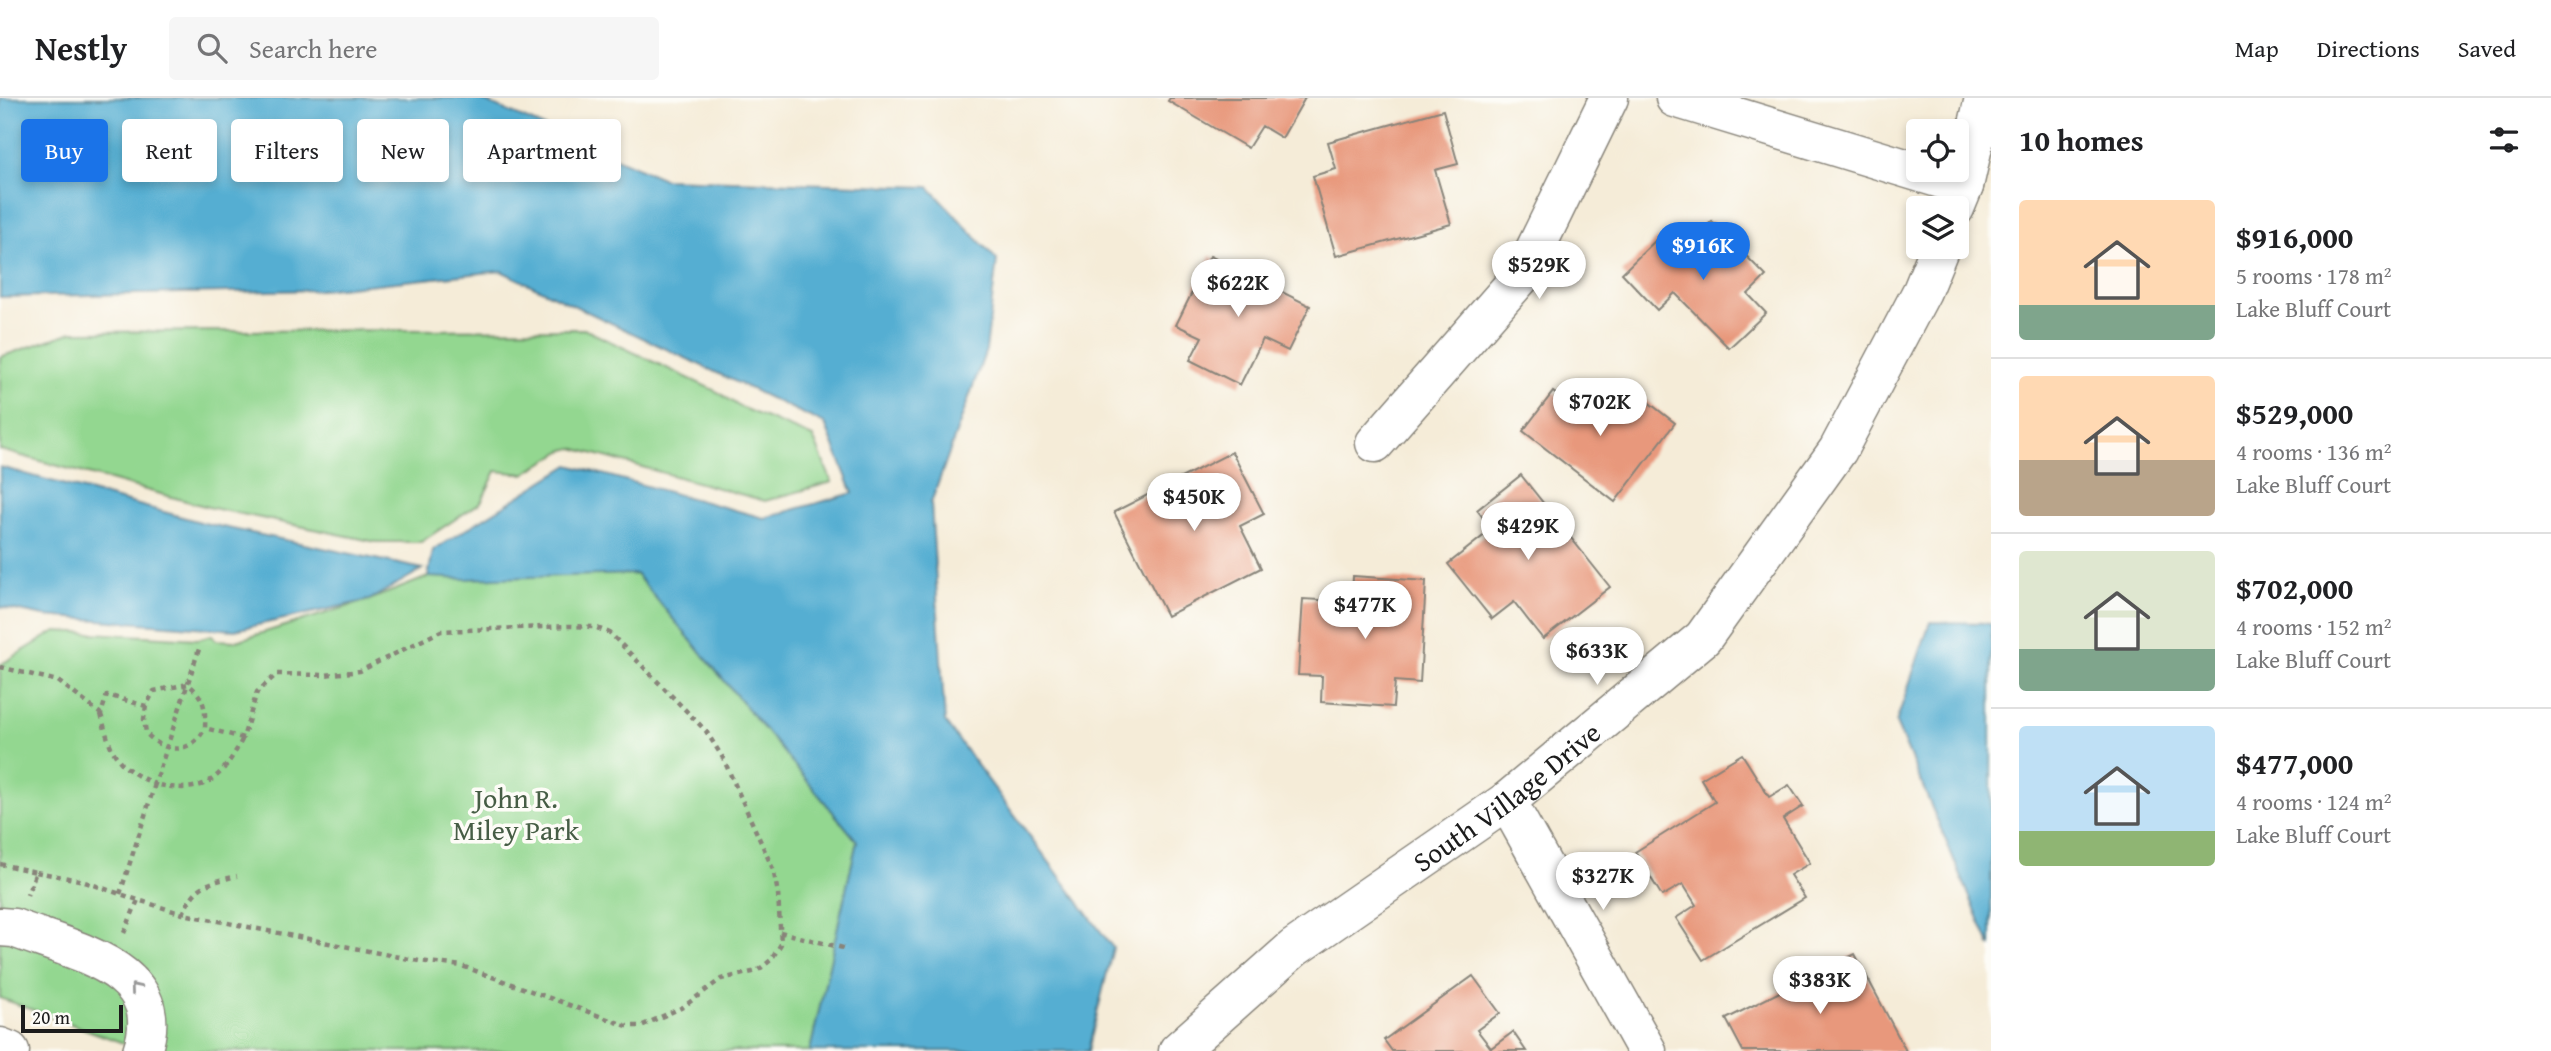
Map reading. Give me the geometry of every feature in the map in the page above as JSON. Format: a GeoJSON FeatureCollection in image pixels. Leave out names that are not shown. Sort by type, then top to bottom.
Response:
{"type":"FeatureCollection","features":[{"type":"Feature","properties":{"kind":"street"},"geometry":{"type":"LineString","coordinates":[[1375,443],[1523,274],[1609,98]]}},
{"type":"Feature","properties":{"kind":"street"},"geometry":{"type":"LineString","coordinates":[[1675,98],[1957,196]]}},
{"type":"Feature","properties":{"kind":"street"},"geometry":{"type":"LineString","coordinates":[[1960,196],[1984,98]]}},
{"type":"Feature","properties":{"kind":"street","name":"South Village Drive"},"geometry":{"type":"LineString","coordinates":[[1178,1051],[1294,948],[1507,801],[1703,638],[1838,450],[1922,291],[1935,259]]}},
{"type":"Feature","properties":{"kind":"street"},"geometry":{"type":"LineString","coordinates":[[1507,801],[1647,1051]]}},
{"type":"Feature","properties":{"kind":"street"},"geometry":{"type":"LineString","coordinates":[[7,927],[119,970],[142,994],[149,1014],[148,1034],[142,1051]]}},
{"type":"Feature","properties":{"kind":"street"},"geometry":{"type":"LineString","coordinates":[[0,1048],[10,1051]]}},
{"type":"Feature","properties":{"kind":"path"},"geometry":{"type":"LineString","coordinates":[[0,864],[79,880],[183,914],[419,961],[462,966],[626,1026],[641,1026],[683,1007],[721,979],[757,971],[771,960],[781,944],[774,869],[723,758],[706,731],[610,633],[594,628],[570,626],[441,631],[360,671],[324,675],[277,674],[257,692],[243,738],[226,769],[194,789],[155,784],[130,773],[118,761],[109,745],[101,714],[107,695],[146,706]]}},
{"type":"Feature","properties":{"kind":"path"},"geometry":{"type":"LineString","coordinates":[[120,894],[199,649]]}},
{"type":"Feature","properties":{"kind":"path"},"geometry":{"type":"LineString","coordinates":[[0,667],[58,681],[101,714]]}},
{"type":"Feature","properties":{"kind":"path"},"geometry":{"type":"LineString","coordinates":[[188,684],[201,695],[206,710],[205,728],[192,746],[179,750],[167,748],[146,733],[146,706],[154,691],[188,684]]}},
{"type":"Feature","properties":{"kind":"path"},"geometry":{"type":"LineString","coordinates":[[205,728],[243,738]]}},
{"type":"Feature","properties":{"kind":"path"},"geometry":{"type":"LineString","coordinates":[[7,927],[36,872]]}},
{"type":"Feature","properties":{"kind":"path"},"geometry":{"type":"LineString","coordinates":[[183,914],[188,899],[199,887],[237,876]]}},
{"type":"Feature","properties":{"kind":"path"},"geometry":{"type":"LineString","coordinates":[[110,966],[138,900]]}},
{"type":"Feature","properties":{"kind":"path"},"geometry":{"type":"LineString","coordinates":[[780,932],[843,948]]}},
{"type":"Feature","properties":{"kind":"green space"},"geometry":{"type":"Polygon","coordinates":[[[584,329],[718,392],[740,407],[813,437],[832,482],[765,501],[573,448],[562,451],[524,474],[496,471],[481,502],[421,542],[376,542],[208,507],[0,450],[0,357],[72,332],[584,329]]]}},
{"type":"Feature","properties":{"kind":"green space","name":"John R. Miley Park"},"geometry":{"type":"Polygon","coordinates":[[[636,574],[857,841],[810,1051],[145,1051],[0,998],[0,665],[56,631],[198,639],[212,635],[216,640],[236,641],[369,600],[428,577],[636,574]]]}},
{"type":"Feature","properties":{"kind":"water"},"geometry":{"type":"Polygon","coordinates":[[[0,98],[477,98],[525,119],[463,119],[463,182],[621,182],[621,160],[664,179],[929,187],[997,260],[986,350],[931,503],[945,722],[1113,948],[1088,1051],[810,1051],[857,841],[636,574],[464,579],[428,577],[433,550],[569,465],[764,518],[853,493],[825,424],[501,271],[319,290],[0,297],[0,98]]]}},
{"type":"Feature","properties":{"kind":"water"},"geometry":{"type":"Polygon","coordinates":[[[0,467],[204,523],[423,569],[369,600],[235,630],[44,616],[0,607],[0,467]]]}},
{"type":"Feature","properties":{"kind":"water"},"geometry":{"type":"Polygon","coordinates":[[[1930,622],[1991,623],[1991,947],[1896,723],[1930,622]]]}},
{"type":"Feature","properties":{"kind":"building"},"geometry":{"type":"Polygon","coordinates":[[[1170,98],[1305,98],[1282,138],[1262,126],[1248,148],[1168,101],[1170,98]]]}},
{"type":"Feature","properties":{"kind":"building"},"geometry":{"type":"Polygon","coordinates":[[[1443,110],[1458,164],[1435,170],[1451,224],[1336,256],[1313,176],[1336,169],[1328,142],[1443,110]]]}},
{"type":"Feature","properties":{"kind":"building"},"geometry":{"type":"Polygon","coordinates":[[[1712,221],[1766,276],[1748,294],[1766,313],[1729,348],[1675,293],[1657,310],[1622,273],[1658,238],[1676,256],[1712,221]]]}},
{"type":"Feature","properties":{"kind":"building"},"geometry":{"type":"Polygon","coordinates":[[[1210,256],[1310,306],[1288,351],[1263,339],[1240,385],[1190,360],[1202,337],[1176,325],[1210,256]]]}},
{"type":"Feature","properties":{"kind":"building"},"geometry":{"type":"Polygon","coordinates":[[[1586,387],[1623,415],[1639,395],[1675,423],[1615,502],[1523,431],[1553,392],[1572,406],[1586,387]]]}},
{"type":"Feature","properties":{"kind":"building"},"geometry":{"type":"Polygon","coordinates":[[[1232,452],[1264,514],[1240,526],[1261,568],[1167,616],[1114,512],[1232,452]]]}},
{"type":"Feature","properties":{"kind":"building"},"geometry":{"type":"Polygon","coordinates":[[[1521,475],[1610,587],[1543,639],[1514,602],[1492,619],[1448,564],[1492,529],[1477,510],[1521,475]]]}},
{"type":"Feature","properties":{"kind":"building"},"geometry":{"type":"Polygon","coordinates":[[[1353,576],[1426,581],[1420,683],[1395,681],[1393,707],[1321,702],[1322,676],[1298,675],[1303,599],[1352,602],[1353,576]]]}},
{"type":"Feature","properties":{"kind":"building"},"geometry":{"type":"Polygon","coordinates":[[[1742,754],[1769,797],[1789,785],[1803,806],[1783,819],[1810,863],[1790,875],[1805,898],[1703,960],[1676,918],[1696,905],[1683,884],[1662,896],[1635,852],[1715,802],[1701,779],[1742,754]]]}},
{"type":"Feature","properties":{"kind":"building"},"geometry":{"type":"Polygon","coordinates":[[[1855,954],[1906,1051],[1743,1051],[1726,1019],[1855,954]]]}},
{"type":"Feature","properties":{"kind":"building"},"geometry":{"type":"Polygon","coordinates":[[[1473,976],[1500,1013],[1477,1030],[1491,1048],[1513,1032],[1526,1051],[1392,1051],[1384,1040],[1473,976]]]}}]}
